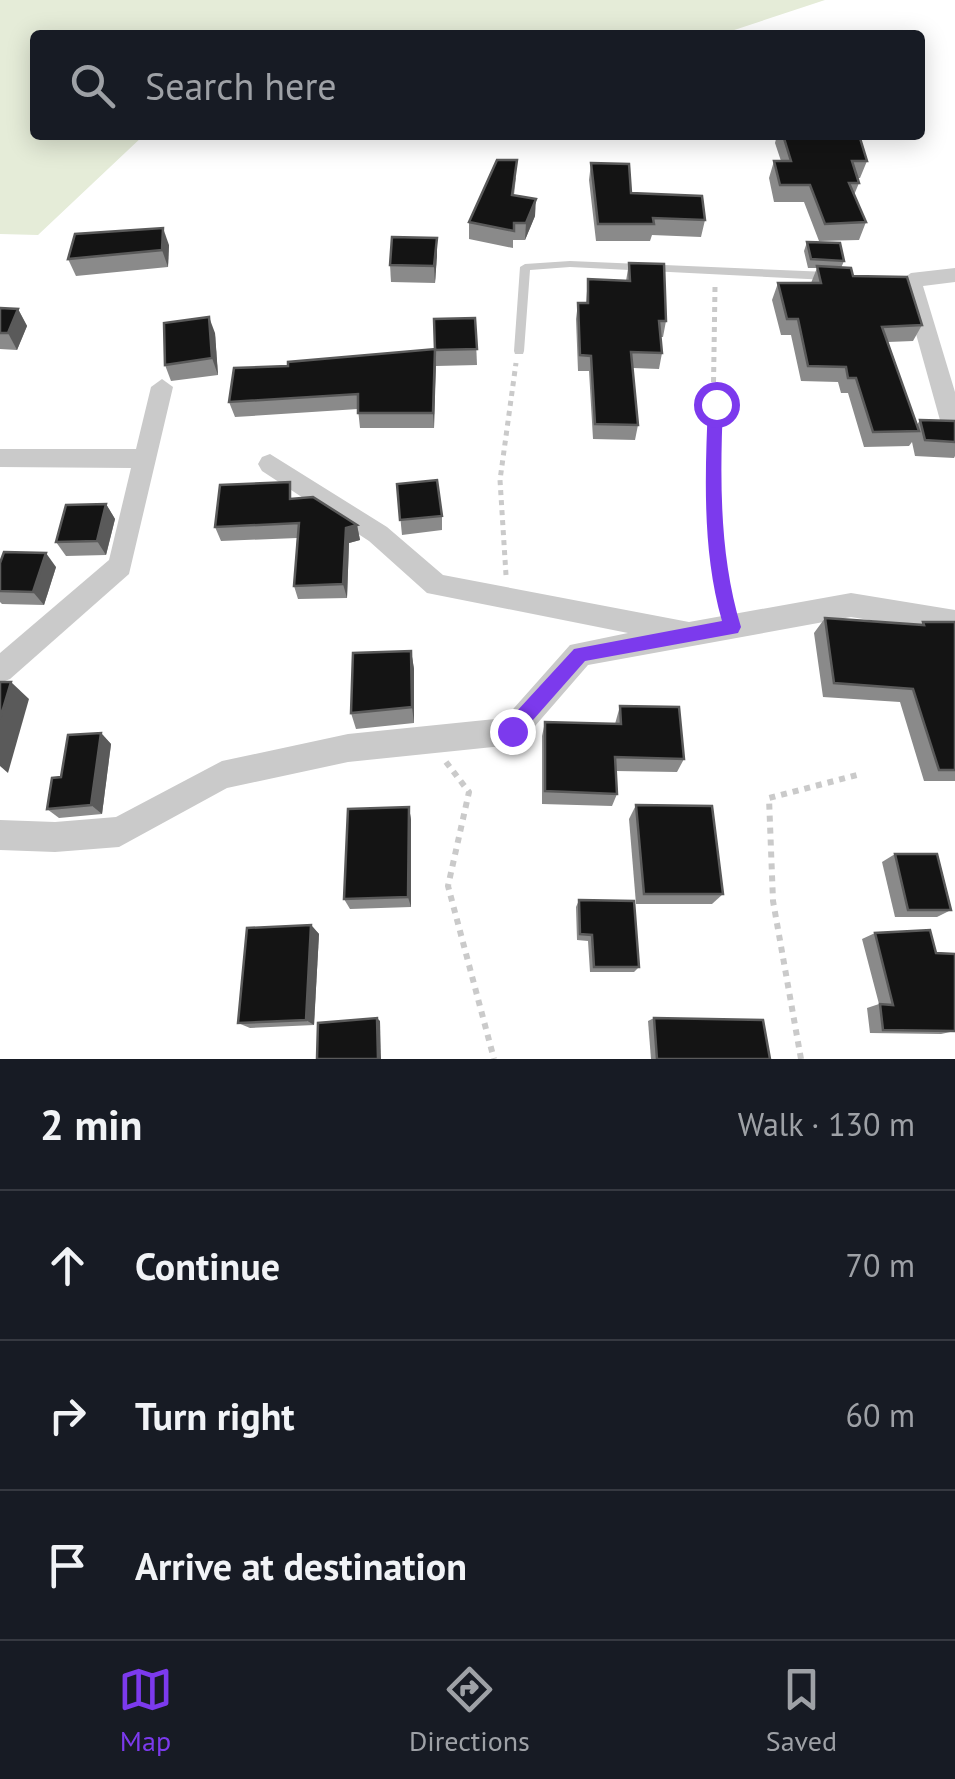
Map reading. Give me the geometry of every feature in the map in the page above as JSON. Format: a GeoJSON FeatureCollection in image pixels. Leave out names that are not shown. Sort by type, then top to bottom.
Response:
{"type":"FeatureCollection","features":[{"type":"Feature","properties":{"kind":"street"},"geometry":{"type":"LineString","coordinates":[[955,275],[904,280],[955,431]]}},
{"type":"Feature","properties":{"kind":"street"},"geometry":{"type":"LineString","coordinates":[[0,670],[120,566],[162,387]]}},
{"type":"Feature","properties":{"kind":"street"},"geometry":{"type":"LineString","coordinates":[[0,458],[145,458]]}},
{"type":"Feature","properties":{"kind":"street"},"geometry":{"type":"LineString","coordinates":[[270,464],[378,534],[436,585],[696,634]]}},
{"type":"Feature","properties":{"kind":"street"},"geometry":{"type":"LineString","coordinates":[[0,835],[120,832],[222,775],[348,748],[512,731],[580,654],[851,605],[955,622]]}},
{"type":"Feature","properties":{"kind":"lane"},"geometry":{"type":"LineString","coordinates":[[518,351],[525,267],[570,264],[846,277]]}},
{"type":"Feature","properties":{"kind":"path"},"geometry":{"type":"LineString","coordinates":[[720,271],[713,330],[712,481],[722,592],[732,627]]}},
{"type":"Feature","properties":{"kind":"path"},"geometry":{"type":"LineString","coordinates":[[503,598],[509,553],[500,498],[506,420],[518,351]]}},
{"type":"Feature","properties":{"kind":"path"},"geometry":{"type":"LineString","coordinates":[[429,740],[468,792],[448,886],[494,1059]]}},
{"type":"Feature","properties":{"kind":"path"},"geometry":{"type":"LineString","coordinates":[[801,1059],[773,901],[769,798],[860,774]]}},
{"type":"Feature","properties":{"kind":"green space"},"geometry":{"type":"Polygon","coordinates":[[[0,0],[825,0],[734,30],[30,30],[30,140],[139,140],[38,235],[0,234],[0,0]]]}},
{"type":"Feature","properties":{"kind":"building"},"geometry":{"type":"Polygon","coordinates":[[[785,140],[861,140],[867,161],[852,161],[859,183],[849,183],[866,222],[825,224],[810,185],[780,185],[774,161],[791,161],[785,140]]]}},
{"type":"Feature","properties":{"kind":"building"},"geometry":{"type":"Polygon","coordinates":[[[497,160],[517,160],[512,195],[536,199],[526,223],[514,223],[514,231],[469,222],[497,160]]]}},
{"type":"Feature","properties":{"kind":"building"},"geometry":{"type":"Polygon","coordinates":[[[591,163],[629,164],[631,193],[702,196],[705,220],[653,218],[654,224],[598,224],[591,163]]]}},
{"type":"Feature","properties":{"kind":"building"},"geometry":{"type":"Polygon","coordinates":[[[163,228],[162,250],[68,259],[75,234],[163,228]]]}},
{"type":"Feature","properties":{"kind":"building"},"geometry":{"type":"Polygon","coordinates":[[[392,237],[437,238],[434,266],[390,265],[392,237]]]}},
{"type":"Feature","properties":{"kind":"building"},"geometry":{"type":"Polygon","coordinates":[[[807,242],[840,243],[844,261],[811,259],[807,242]]]}},
{"type":"Feature","properties":{"kind":"building"},"geometry":{"type":"Polygon","coordinates":[[[629,263],[664,264],[666,321],[659,321],[662,353],[631,352],[638,425],[595,424],[591,356],[580,355],[578,303],[588,303],[588,279],[630,281],[629,263]]]}},
{"type":"Feature","properties":{"kind":"building"},"geometry":{"type":"Polygon","coordinates":[[[817,266],[851,268],[853,276],[907,277],[922,325],[882,327],[919,431],[873,432],[856,378],[848,378],[846,367],[808,366],[798,319],[787,319],[778,283],[821,283],[817,266]]]}},
{"type":"Feature","properties":{"kind":"building"},"geometry":{"type":"Polygon","coordinates":[[[0,308],[18,309],[8,333],[0,333],[0,308]]]}},
{"type":"Feature","properties":{"kind":"building"},"geometry":{"type":"Polygon","coordinates":[[[209,317],[212,358],[165,365],[164,323],[209,317]]]}},
{"type":"Feature","properties":{"kind":"building"},"geometry":{"type":"Polygon","coordinates":[[[475,318],[477,349],[435,350],[434,319],[475,318]]]}},
{"type":"Feature","properties":{"kind":"building"},"geometry":{"type":"Polygon","coordinates":[[[435,349],[433,413],[358,413],[358,394],[229,402],[234,368],[288,366],[288,362],[435,349]]]}},
{"type":"Feature","properties":{"kind":"building"},"geometry":{"type":"Polygon","coordinates":[[[920,420],[955,421],[955,442],[925,440],[920,420]]]}},
{"type":"Feature","properties":{"kind":"building"},"geometry":{"type":"Polygon","coordinates":[[[437,480],[442,516],[400,520],[397,484],[437,480]]]}},
{"type":"Feature","properties":{"kind":"building"},"geometry":{"type":"Polygon","coordinates":[[[290,482],[290,499],[313,497],[357,525],[346,528],[343,584],[294,586],[299,523],[215,527],[220,485],[290,482]]]}},
{"type":"Feature","properties":{"kind":"building"},"geometry":{"type":"Polygon","coordinates":[[[106,504],[97,541],[56,542],[66,505],[106,504]]]}},
{"type":"Feature","properties":{"kind":"building"},"geometry":{"type":"Polygon","coordinates":[[[4,552],[46,553],[33,592],[0,591],[4,552]]]}},
{"type":"Feature","properties":{"kind":"building"},"geometry":{"type":"Polygon","coordinates":[[[825,618],[924,625],[923,622],[955,622],[955,770],[939,770],[913,689],[834,683],[825,618]]]}},
{"type":"Feature","properties":{"kind":"building"},"geometry":{"type":"Polygon","coordinates":[[[411,651],[412,707],[351,713],[353,653],[411,651]]]}},
{"type":"Feature","properties":{"kind":"building"},"geometry":{"type":"Polygon","coordinates":[[[0,682],[11,682],[0,719],[0,682]]]}},
{"type":"Feature","properties":{"kind":"building"},"geometry":{"type":"Polygon","coordinates":[[[620,706],[679,707],[684,759],[615,757],[617,794],[545,791],[545,722],[621,724],[620,706]]]}},
{"type":"Feature","properties":{"kind":"building"},"geometry":{"type":"Polygon","coordinates":[[[101,733],[91,805],[47,809],[52,778],[61,777],[68,735],[101,733]]]}},
{"type":"Feature","properties":{"kind":"building"},"geometry":{"type":"Polygon","coordinates":[[[636,805],[712,806],[723,894],[644,894],[636,805]]]}},
{"type":"Feature","properties":{"kind":"building"},"geometry":{"type":"Polygon","coordinates":[[[409,807],[408,897],[344,899],[348,809],[409,807]]]}},
{"type":"Feature","properties":{"kind":"building"},"geometry":{"type":"Polygon","coordinates":[[[895,854],[937,854],[951,910],[908,910],[895,854]]]}},
{"type":"Feature","properties":{"kind":"building"},"geometry":{"type":"Polygon","coordinates":[[[579,900],[634,901],[639,967],[594,967],[592,935],[580,934],[579,900]]]}},
{"type":"Feature","properties":{"kind":"building"},"geometry":{"type":"Polygon","coordinates":[[[311,925],[306,1020],[238,1023],[247,928],[311,925]]]}},
{"type":"Feature","properties":{"kind":"building"},"geometry":{"type":"Polygon","coordinates":[[[930,930],[936,953],[955,954],[955,1031],[883,1030],[880,1004],[893,1005],[875,933],[930,930]]]}},
{"type":"Feature","properties":{"kind":"building"},"geometry":{"type":"Polygon","coordinates":[[[377,1018],[378,1059],[317,1059],[318,1023],[377,1018]]]}},
{"type":"Feature","properties":{"kind":"building"},"geometry":{"type":"Polygon","coordinates":[[[654,1018],[763,1020],[770,1059],[657,1059],[654,1018]]]}},
{"type":"Feature","properties":{"kind":"route"},"geometry":{"type":"LineString","coordinates":[[512,731],[580,654],[732,627],[722,592],[712,481],[716,404]]}}]}
